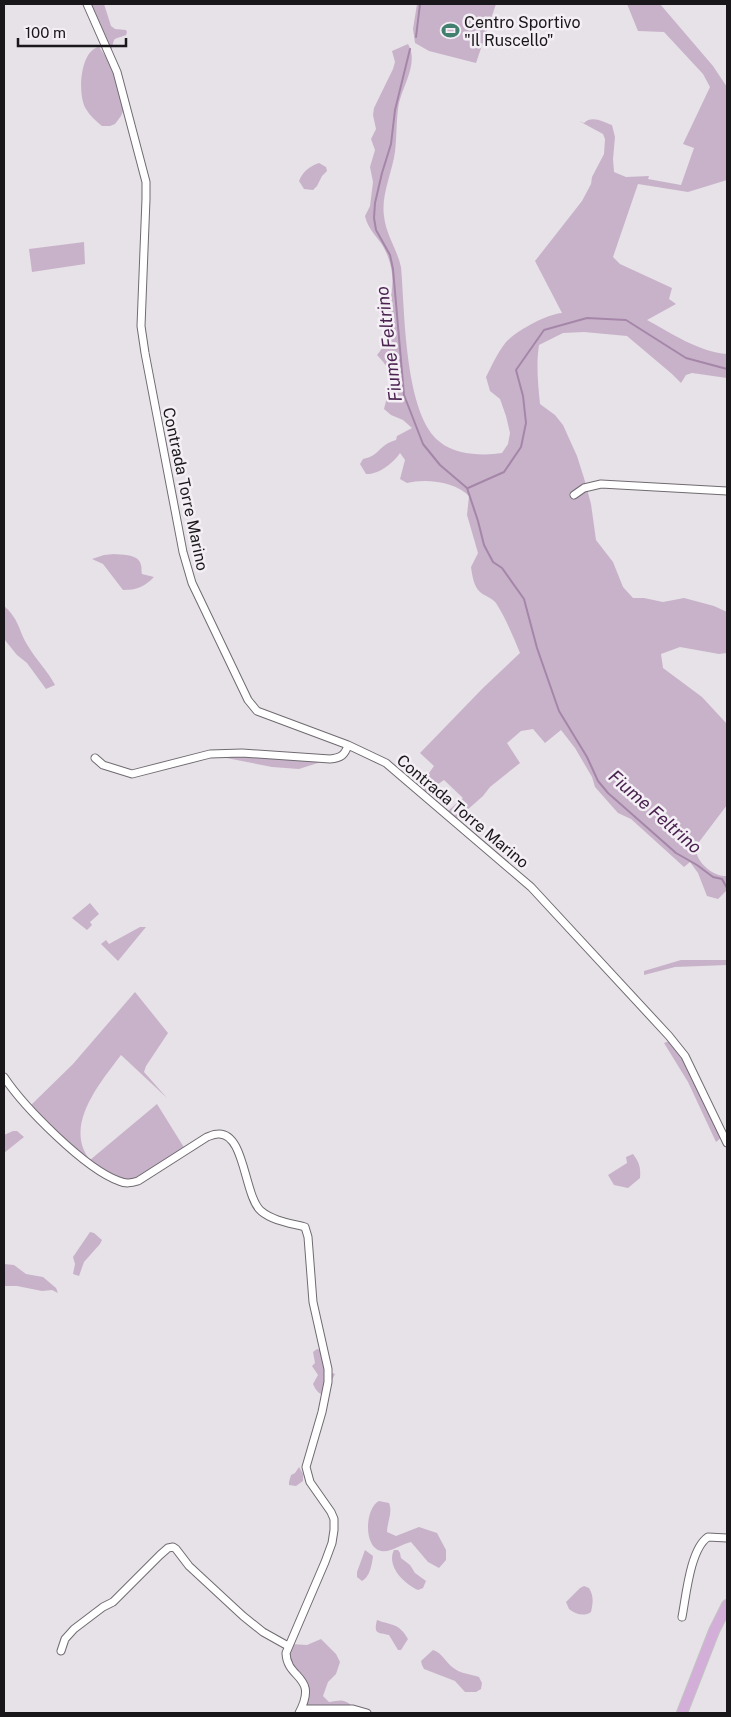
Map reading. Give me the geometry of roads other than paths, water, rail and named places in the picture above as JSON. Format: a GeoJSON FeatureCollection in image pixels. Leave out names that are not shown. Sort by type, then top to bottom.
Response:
{"type":"FeatureCollection","features":[{"type":"Feature","properties":{"kind":"main road"},"geometry":{"type":"LineString","coordinates":[[682,1713],[714,1631],[727,1605]]}},
{"type":"Feature","properties":{"kind":"street","name":"Contrada Torre Marino"},"geometry":{"type":"LineString","coordinates":[[87,4],[117,72],[146,182],[141,326],[183,552],[192,583],[248,700],[257,710],[348,745],[386,763],[531,887],[568,925],[685,1056],[727,1143]]}},
{"type":"Feature","properties":{"kind":"street"},"geometry":{"type":"LineString","coordinates":[[574,495],[584,488],[601,484],[727,491]]}},
{"type":"Feature","properties":{"kind":"street"},"geometry":{"type":"LineString","coordinates":[[95,758],[103,765],[132,774],[210,754],[242,753],[330,759],[340,758],[346,753],[348,745]]}},
{"type":"Feature","properties":{"kind":"street"},"geometry":{"type":"LineString","coordinates":[[4,1077],[26,1106],[85,1161],[118,1181],[129,1184],[138,1181],[206,1137],[223,1134],[235,1144],[253,1200],[261,1211],[273,1219],[305,1227],[308,1237],[313,1302],[328,1369],[328,1382],[322,1412],[306,1467],[310,1482],[331,1512],[334,1519],[334,1530],[332,1543],[325,1562],[288,1646],[286,1658],[305,1684],[306,1695],[300,1711],[353,1709],[367,1713]]}},
{"type":"Feature","properties":{"kind":"street"},"geometry":{"type":"LineString","coordinates":[[682,1617],[697,1551],[705,1538],[727,1538]]}},
{"type":"Feature","properties":{"kind":"street"},"geometry":{"type":"LineString","coordinates":[[60,1651],[66,1639],[74,1630],[103,1607],[113,1602],[160,1555],[168,1548],[173,1547],[189,1566],[243,1616],[263,1632],[288,1646]]}},
{"type":"Feature","properties":{"kind":"waterway","name":"Fiume Feltrino"},"geometry":{"type":"LineString","coordinates":[[416,37],[420,4]]}},
{"type":"Feature","properties":{"kind":"waterway","name":"Fiume Feltrino"},"geometry":{"type":"LineString","coordinates":[[410,49],[395,110],[391,144],[375,203],[374,218],[376,230],[390,255],[393,269],[404,395],[423,444],[440,465],[467,488],[484,545],[493,562],[502,568],[524,599],[537,648],[559,711],[587,757],[598,781],[608,793],[676,853],[713,877],[722,879],[727,888]]}},
{"type":"Feature","properties":{"kind":"waterway"},"geometry":{"type":"LineString","coordinates":[[468,488],[504,472],[521,447],[526,423],[523,396],[516,370],[544,330],[587,318],[626,320],[686,358],[727,369]]}},
{"type":"Feature","properties":{"kind":"place","name":"Centro Sportivo \"Il Ruscello\""},"geometry":{"type":"Point","coordinates":[450,31]}}]}
